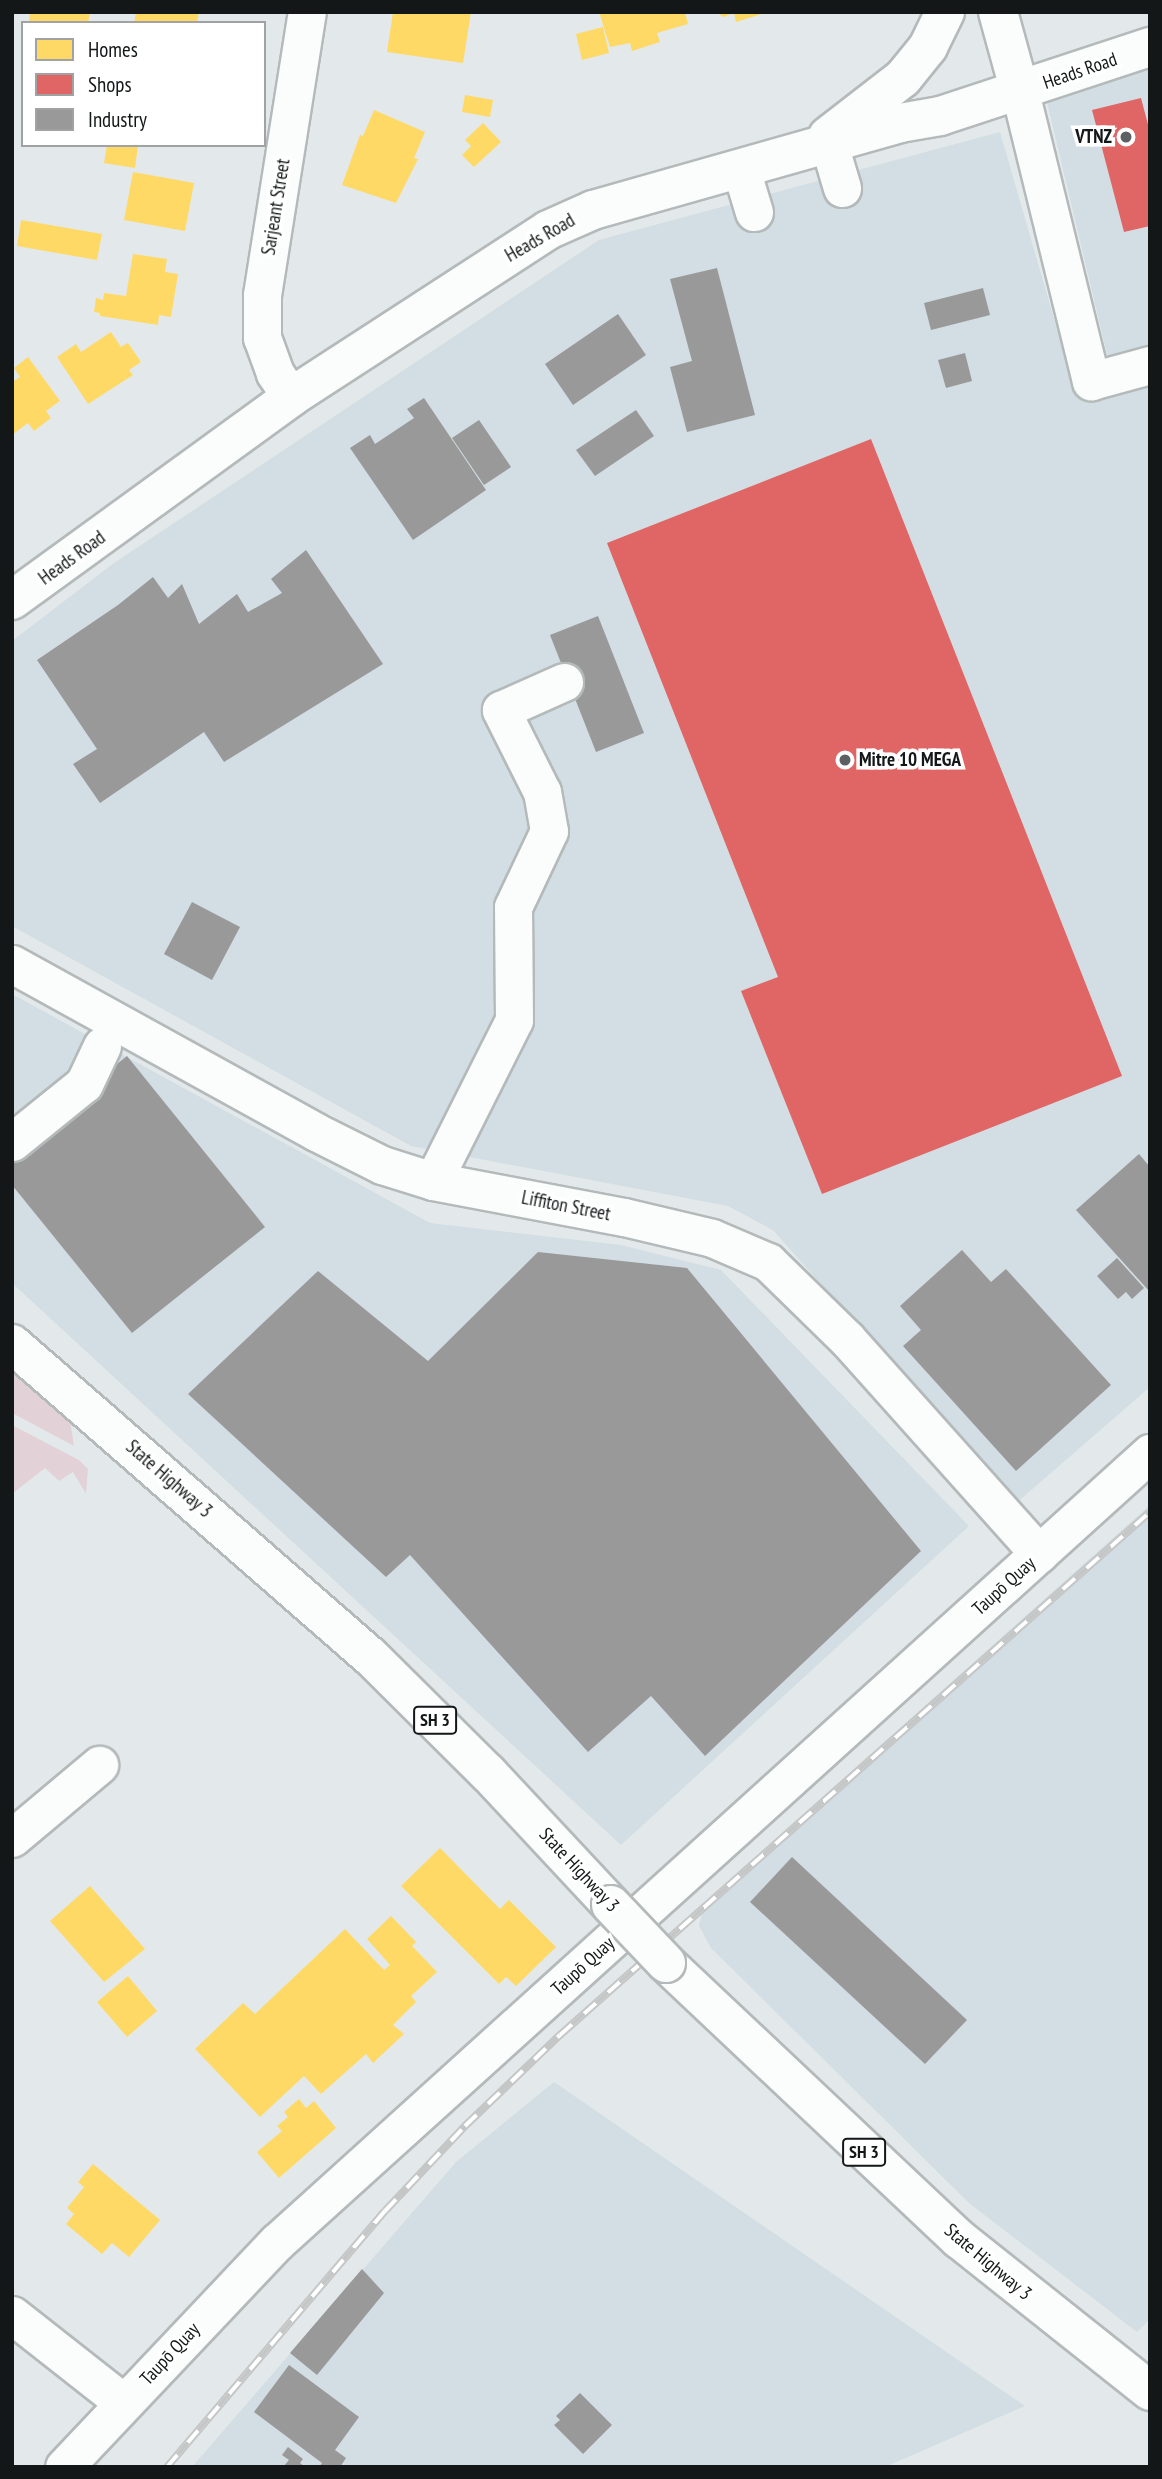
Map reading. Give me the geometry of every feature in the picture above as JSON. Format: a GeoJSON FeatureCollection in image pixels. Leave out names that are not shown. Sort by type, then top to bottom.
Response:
{"type":"FeatureCollection","features":[{"type":"Feature","properties":{"kind":"main road"},"geometry":{"type":"LineString","coordinates":[[821,146],[903,78],[929,47],[945,12]]}},
{"type":"Feature","properties":{"kind":"main road"},"geometry":{"type":"LineString","coordinates":[[998,12],[1020,92]]}},
{"type":"Feature","properties":{"kind":"main road","name":"Heads Road"},"geometry":{"type":"LineString","coordinates":[[12,600],[291,397],[548,230],[593,210],[900,123],[940,116],[1020,92],[1150,47]]}},
{"type":"Feature","properties":{"kind":"main road","name":"State Highway 3"},"geometry":{"type":"LineString","coordinates":[[12,1344],[371,1657],[488,1773],[666,1963],[959,2239],[1150,2391]]}},
{"type":"Feature","properties":{"kind":"street","name":"Sarjeant Street"},"geometry":{"type":"LineString","coordinates":[[291,397],[275,373],[262,338],[262,295],[307,12]]}},
{"type":"Feature","properties":{"kind":"street"},"geometry":{"type":"LineString","coordinates":[[1020,92],[1091,381],[1150,365]]}},
{"type":"Feature","properties":{"kind":"street"},"geometry":{"type":"LineString","coordinates":[[821,146],[842,188]]}},
{"type":"Feature","properties":{"kind":"street"},"geometry":{"type":"LineString","coordinates":[[741,169],[754,212]]}},
{"type":"Feature","properties":{"kind":"street"},"geometry":{"type":"LineString","coordinates":[[433,1181],[514,1020],[513,907],[549,831],[542,792],[501,710],[564,682]]}},
{"type":"Feature","properties":{"kind":"street","name":"Liffiton Street"},"geometry":{"type":"LineString","coordinates":[[12,964],[316,1132],[382,1165],[433,1181],[624,1217],[712,1238],[768,1262],[847,1339],[1039,1554]]}},
{"type":"Feature","properties":{"kind":"street"},"geometry":{"type":"LineString","coordinates":[[12,1142],[83,1084],[102,1046]]}},
{"type":"Feature","properties":{"kind":"street","name":"Taupō Quay"},"geometry":{"type":"LineString","coordinates":[[64,2467],[225,2295],[306,2216],[1150,1453]]}},
{"type":"Feature","properties":{"kind":"street"},"geometry":{"type":"LineString","coordinates":[[12,1838],[99,1765]]}},
{"type":"Feature","properties":{"kind":"street"},"geometry":{"type":"LineString","coordinates":[[12,2315],[124,2403]]}},
{"type":"Feature","properties":{"kind":"shaded area"},"geometry":{"type":"Polygon","coordinates":[[[1150,70],[1150,1387],[1015,1504],[773,1230],[728,1206],[411,1146],[12,926],[12,641],[114,563],[599,240],[1000,132],[1076,395],[1116,392],[1046,98],[1150,70]]]}},
{"type":"Feature","properties":{"kind":"shaded area"},"geometry":{"type":"Polygon","coordinates":[[[12,994],[430,1223],[621,1245],[721,1270],[969,1526],[621,1845],[12,1283],[12,994]]]}},
{"type":"Feature","properties":{"kind":"shaded area"},"geometry":{"type":"Polygon","coordinates":[[[12,1371],[69,1413],[74,1446],[12,1413],[12,1371]]]}},
{"type":"Feature","properties":{"kind":"shaded area"},"geometry":{"type":"Polygon","coordinates":[[[12,1425],[79,1460],[88,1469],[86,1494],[73,1472],[59,1481],[45,1468],[12,1494],[12,1425]]]}},
{"type":"Feature","properties":{"kind":"shaded area"},"geometry":{"type":"Polygon","coordinates":[[[1150,1505],[1150,2319],[1137,2332],[969,2203],[711,1948],[699,1926],[704,1903],[1150,1505]]]}},
{"type":"Feature","properties":{"kind":"shaded area"},"geometry":{"type":"Polygon","coordinates":[[[554,2082],[1025,2406],[885,2467],[192,2467],[456,2162],[554,2082]]]}},
{"type":"Feature","properties":{"kind":"building: Homes"},"geometry":{"type":"Polygon","coordinates":[[[30,12],[90,12],[88,21],[29,21],[30,12]]]}},
{"type":"Feature","properties":{"kind":"building: Homes"},"geometry":{"type":"Polygon","coordinates":[[[136,12],[199,12],[197,21],[134,21],[136,12]]]}},
{"type":"Feature","properties":{"kind":"building: Homes"},"geometry":{"type":"Polygon","coordinates":[[[393,12],[471,12],[463,63],[387,52],[393,12]]]}},
{"type":"Feature","properties":{"kind":"building: Homes"},"geometry":{"type":"Polygon","coordinates":[[[599,12],[685,12],[688,24],[657,33],[660,42],[632,51],[630,43],[610,47],[599,12]]]}},
{"type":"Feature","properties":{"kind":"building: Homes"},"geometry":{"type":"Polygon","coordinates":[[[717,12],[765,13],[736,22],[734,13],[723,17],[717,12]]]}},
{"type":"Feature","properties":{"kind":"building: Homes"},"geometry":{"type":"Polygon","coordinates":[[[603,27],[609,53],[582,60],[576,34],[603,27]]]}},
{"type":"Feature","properties":{"kind":"building: Homes"},"geometry":{"type":"Polygon","coordinates":[[[465,95],[493,100],[490,117],[462,112],[465,95]]]}},
{"type":"Feature","properties":{"kind":"building: Homes"},"geometry":{"type":"Polygon","coordinates":[[[374,110],[425,132],[414,158],[418,159],[396,203],[342,185],[360,135],[363,136],[374,110]]]}},
{"type":"Feature","properties":{"kind":"building: Homes"},"geometry":{"type":"Polygon","coordinates":[[[483,123],[501,142],[474,167],[462,155],[471,146],[465,140],[483,123]]]}},
{"type":"Feature","properties":{"kind":"building: Homes"},"geometry":{"type":"Polygon","coordinates":[[[107,147],[138,147],[135,168],[104,163],[107,147]]]}},
{"type":"Feature","properties":{"kind":"building: Homes"},"geometry":{"type":"Polygon","coordinates":[[[133,172],[194,183],[185,231],[124,220],[133,172]]]}},
{"type":"Feature","properties":{"kind":"building: Homes"},"geometry":{"type":"Polygon","coordinates":[[[21,220],[102,234],[97,260],[17,246],[21,220]]]}},
{"type":"Feature","properties":{"kind":"building: Homes"},"geometry":{"type":"Polygon","coordinates":[[[133,254],[167,259],[165,272],[178,274],[171,317],[159,315],[158,325],[100,316],[100,313],[94,312],[96,298],[103,300],[104,293],[126,296],[133,254]]]}},
{"type":"Feature","properties":{"kind":"building: Homes"},"geometry":{"type":"Polygon","coordinates":[[[111,332],[121,347],[128,343],[141,362],[129,370],[133,375],[88,404],[57,357],[76,344],[81,352],[111,332]]]}},
{"type":"Feature","properties":{"kind":"building: Homes"},"geometry":{"type":"Polygon","coordinates":[[[28,357],[60,401],[46,411],[51,418],[34,431],[28,423],[13,434],[12,382],[20,377],[14,368],[28,357]]]}},
{"type":"Feature","properties":{"kind":"building: Homes"},"geometry":{"type":"Polygon","coordinates":[[[440,1848],[500,1909],[509,1900],[556,1947],[516,1986],[506,1977],[499,1984],[401,1886],[440,1848]]]}},
{"type":"Feature","properties":{"kind":"building: Homes"},"geometry":{"type":"Polygon","coordinates":[[[90,1886],[145,1949],[104,1982],[50,1921],[90,1886]]]}},
{"type":"Feature","properties":{"kind":"building: Homes"},"geometry":{"type":"Polygon","coordinates":[[[391,1916],[416,1942],[412,1946],[437,1972],[411,1996],[416,2002],[393,2025],[404,2034],[373,2063],[366,2054],[321,2094],[304,2076],[260,2117],[195,2049],[243,2003],[255,2014],[345,1929],[384,1970],[390,1965],[367,1939],[391,1916]]]}},
{"type":"Feature","properties":{"kind":"building: Homes"},"geometry":{"type":"Polygon","coordinates":[[[128,1976],[157,2011],[127,2037],[97,2002],[128,1976]]]}},
{"type":"Feature","properties":{"kind":"building: Homes"},"geometry":{"type":"Polygon","coordinates":[[[299,2099],[306,2108],[314,2101],[336,2128],[279,2178],[257,2152],[282,2131],[277,2126],[288,2117],[284,2112],[299,2099]]]}},
{"type":"Feature","properties":{"kind":"building: Homes"},"geometry":{"type":"Polygon","coordinates":[[[93,2164],[160,2220],[129,2257],[112,2243],[102,2254],[66,2224],[74,2214],[67,2208],[84,2187],[78,2182],[93,2164]]]}},
{"type":"Feature","properties":{"kind":"building: Shops"},"geometry":{"type":"Polygon","coordinates":[[[1141,98],[1150,132],[1150,226],[1124,232],[1092,110],[1141,98]]]}},
{"type":"Feature","properties":{"kind":"building: Shops","name":"Mitre 10 MEGA"},"geometry":{"type":"Polygon","coordinates":[[[871,439],[1122,1076],[822,1194],[741,991],[778,977],[607,543],[871,439]]]}},
{"type":"Feature","properties":{"kind":"building: Industry"},"geometry":{"type":"Polygon","coordinates":[[[717,268],[755,415],[687,432],[670,367],[692,361],[670,279],[717,268]]]}},
{"type":"Feature","properties":{"kind":"building: Industry"},"geometry":{"type":"Polygon","coordinates":[[[983,288],[990,315],[931,330],[924,303],[983,288]]]}},
{"type":"Feature","properties":{"kind":"building: Industry"},"geometry":{"type":"Polygon","coordinates":[[[618,314],[646,355],[573,405],[545,364],[618,314]]]}},
{"type":"Feature","properties":{"kind":"building: Industry"},"geometry":{"type":"Polygon","coordinates":[[[965,353],[972,381],[946,388],[938,360],[965,353]]]}},
{"type":"Feature","properties":{"kind":"building: Industry"},"geometry":{"type":"Polygon","coordinates":[[[424,398],[486,490],[413,540],[350,448],[370,435],[375,444],[414,418],[407,409],[424,398]]]}},
{"type":"Feature","properties":{"kind":"building: Industry"},"geometry":{"type":"Polygon","coordinates":[[[636,410],[654,436],[595,476],[576,450],[636,410]]]}},
{"type":"Feature","properties":{"kind":"building: Industry"},"geometry":{"type":"Polygon","coordinates":[[[479,420],[511,467],[484,485],[452,438],[479,420]]]}},
{"type":"Feature","properties":{"kind":"building: Industry"},"geometry":{"type":"Polygon","coordinates":[[[306,550],[383,664],[224,762],[204,732],[100,803],[73,764],[97,749],[37,660],[118,605],[153,577],[168,598],[182,584],[199,624],[237,594],[248,612],[282,593],[271,579],[306,550]]]}},
{"type":"Feature","properties":{"kind":"building: Industry"},"geometry":{"type":"Polygon","coordinates":[[[598,616],[644,733],[596,752],[550,635],[598,616]]]}},
{"type":"Feature","properties":{"kind":"building: Industry"},"geometry":{"type":"Polygon","coordinates":[[[192,902],[240,927],[212,980],[164,954],[192,902]]]}},
{"type":"Feature","properties":{"kind":"building: Industry"},"geometry":{"type":"Polygon","coordinates":[[[127,1056],[265,1227],[132,1333],[12,1185],[12,1149],[127,1056]]]}},
{"type":"Feature","properties":{"kind":"building: Industry"},"geometry":{"type":"Polygon","coordinates":[[[1139,1154],[1150,1167],[1150,1292],[1076,1210],[1139,1154]]]}},
{"type":"Feature","properties":{"kind":"building: Industry"},"geometry":{"type":"Polygon","coordinates":[[[962,1250],[991,1282],[1006,1269],[1111,1385],[1016,1471],[903,1346],[921,1330],[900,1306],[962,1250]]]}},
{"type":"Feature","properties":{"kind":"building: Industry"},"geometry":{"type":"Polygon","coordinates":[[[538,1252],[687,1268],[921,1551],[705,1756],[651,1696],[588,1752],[410,1555],[386,1577],[188,1394],[318,1271],[428,1361],[538,1252]]]}},
{"type":"Feature","properties":{"kind":"building: Industry"},"geometry":{"type":"Polygon","coordinates":[[[1117,1258],[1144,1288],[1132,1299],[1126,1292],[1118,1299],[1097,1276],[1117,1258]]]}},
{"type":"Feature","properties":{"kind":"building: Industry"},"geometry":{"type":"Polygon","coordinates":[[[792,1857],[967,2020],[925,2064],[750,1902],[792,1857]]]}},
{"type":"Feature","properties":{"kind":"building: Industry"},"geometry":{"type":"Polygon","coordinates":[[[362,2269],[384,2293],[317,2375],[290,2353],[362,2269]]]}},
{"type":"Feature","properties":{"kind":"building: Industry"},"geometry":{"type":"Polygon","coordinates":[[[289,2365],[359,2417],[335,2450],[346,2458],[340,2467],[319,2467],[322,2463],[254,2412],[289,2365]]]}},
{"type":"Feature","properties":{"kind":"building: Industry"},"geometry":{"type":"Polygon","coordinates":[[[580,2393],[612,2425],[583,2454],[554,2425],[560,2420],[556,2416],[580,2393]]]}},
{"type":"Feature","properties":{"kind":"building: Industry"},"geometry":{"type":"Polygon","coordinates":[[[288,2447],[303,2459],[300,2463],[305,2467],[283,2467],[289,2460],[282,2455],[288,2447]]]}},
{"type":"Feature","properties":{"kind":"railway"},"geometry":{"type":"LineString","coordinates":[[167,2467],[385,2211],[465,2126],[560,2035],[1150,1512]]}},
{"type":"Feature","properties":{"kind":"place","name":"VTNZ"},"geometry":{"type":"Point","coordinates":[1126,137]}},
{"type":"Feature","properties":{"kind":"place","name":"Mitre 10 MEGA"},"geometry":{"type":"Point","coordinates":[845,760]}}]}
